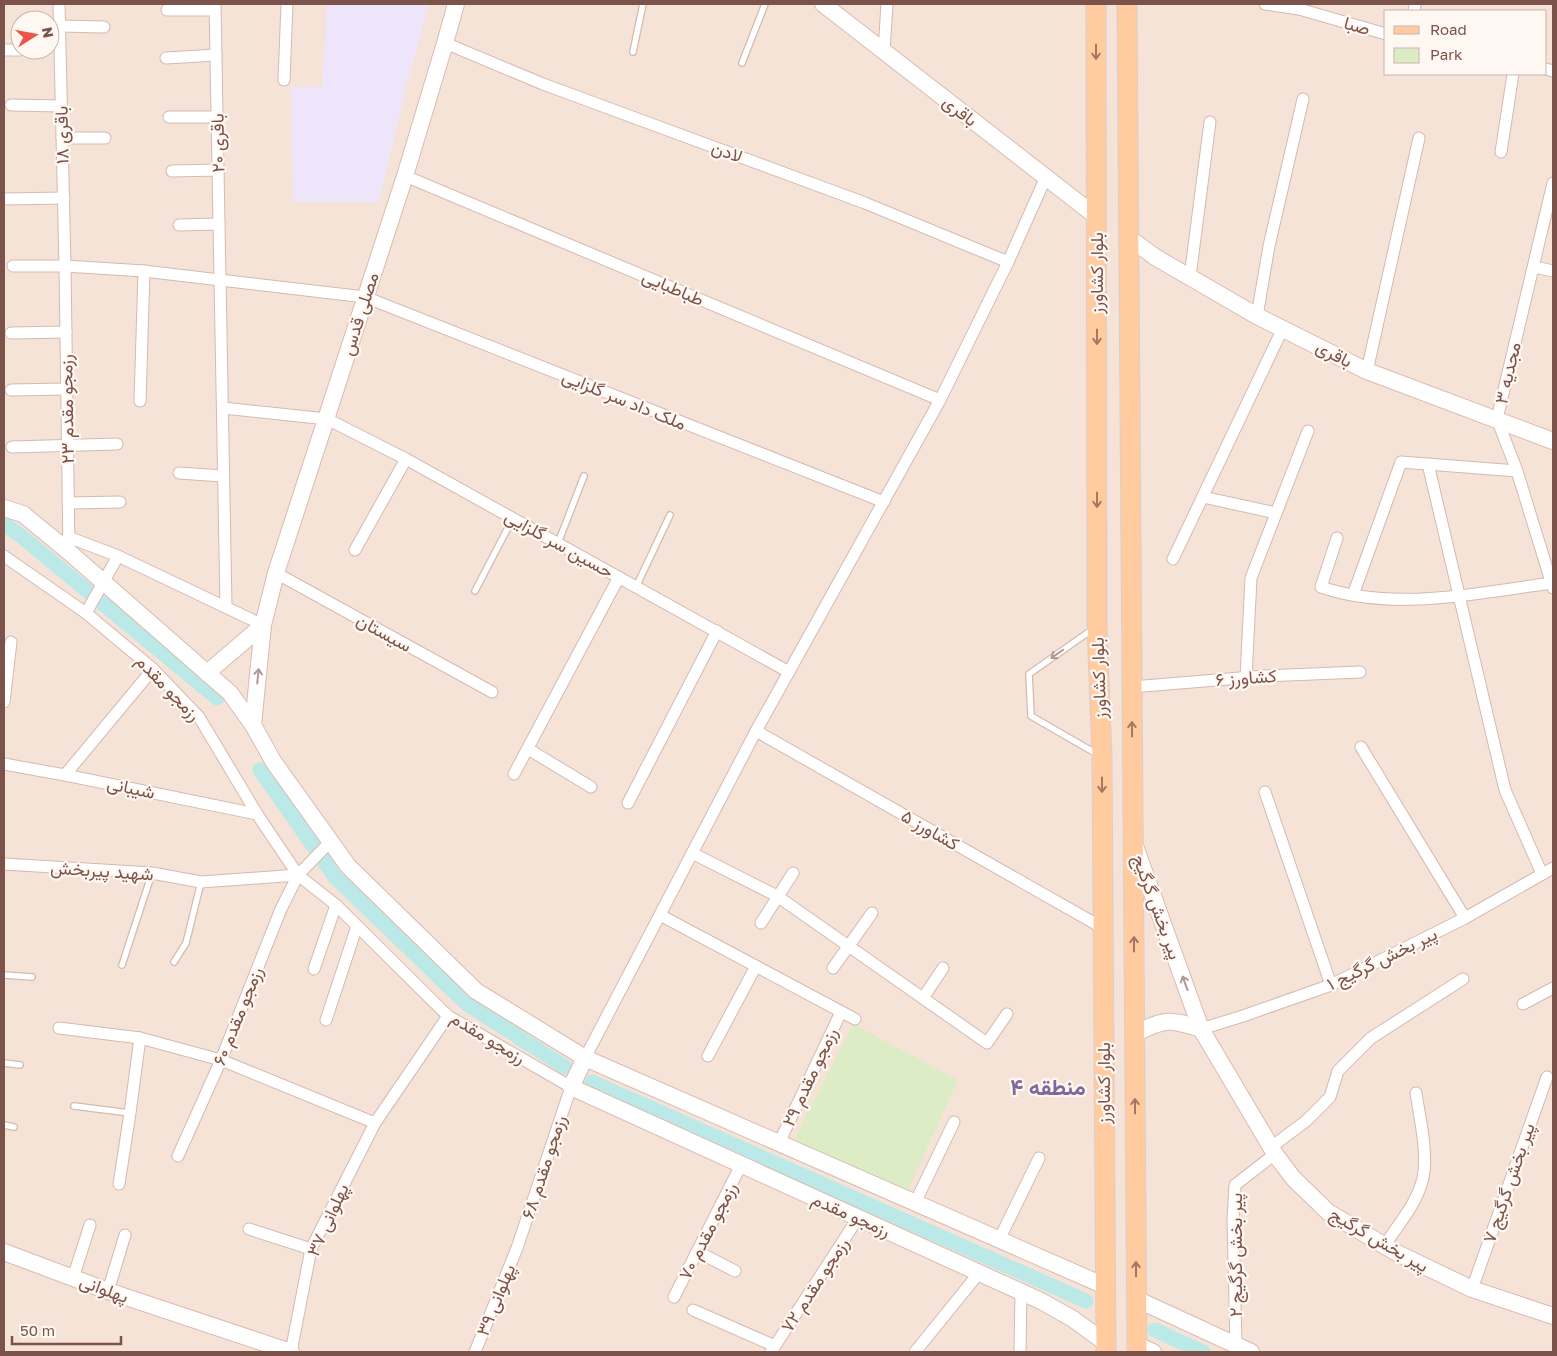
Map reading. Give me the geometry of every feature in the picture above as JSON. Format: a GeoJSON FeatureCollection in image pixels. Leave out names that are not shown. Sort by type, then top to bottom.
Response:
{"type":"FeatureCollection","features":[{"type":"Feature","properties":{"kind":"main road","name":"بلوار کشاورز"},"geometry":{"type":"LineString","coordinates":[[1096,4],[1097,626],[1102,757],[1106,1348]]}},
{"type":"Feature","properties":{"kind":"main road","name":"بلوار کشاورز"},"geometry":{"type":"LineString","coordinates":[[1127,4],[1136,1299],[1142,1350]]}},
{"type":"Feature","properties":{"kind":"street"},"geometry":{"type":"LineString","coordinates":[[284,80],[287,4]]}},
{"type":"Feature","properties":{"kind":"street","name":"مصلی قدس"},"geometry":{"type":"LineString","coordinates":[[253,725],[263,625],[276,573],[405,176],[456,4]]}},
{"type":"Feature","properties":{"kind":"street","name":"باقری"},"geometry":{"type":"LineString","coordinates":[[822,4],[1097,217]]}},
{"type":"Feature","properties":{"kind":"street"},"geometry":{"type":"LineString","coordinates":[[884,51],[887,4]]}},
{"type":"Feature","properties":{"kind":"street","name":"صبا"},"geometry":{"type":"LineString","coordinates":[[1265,4],[1299,6],[1384,33]]}},
{"type":"Feature","properties":{"kind":"street"},"geometry":{"type":"LineString","coordinates":[[167,10],[215,7]]}},
{"type":"Feature","properties":{"kind":"street","name":"باقری ۲۰"},"geometry":{"type":"LineString","coordinates":[[215,7],[226,607]]}},
{"type":"Feature","properties":{"kind":"street"},"geometry":{"type":"LineString","coordinates":[[60,26],[104,27]]}},
{"type":"Feature","properties":{"kind":"street","name":"لادن"},"geometry":{"type":"LineString","coordinates":[[445,43],[543,84],[865,203],[1008,262]]}},
{"type":"Feature","properties":{"kind":"street"},"geometry":{"type":"LineString","coordinates":[[166,58],[216,55]]}},
{"type":"Feature","properties":{"kind":"street","name":"باقری ۱۸"},"geometry":{"type":"LineString","coordinates":[[56,60],[61,106],[65,266]]}},
{"type":"Feature","properties":{"kind":"street"},"geometry":{"type":"LineString","coordinates":[[1501,152],[1513,75]]}},
{"type":"Feature","properties":{"kind":"street"},"geometry":{"type":"LineString","coordinates":[[1257,316],[1268,246],[1302,99]]}},
{"type":"Feature","properties":{"kind":"street"},"geometry":{"type":"LineString","coordinates":[[11,105],[61,106]]}},
{"type":"Feature","properties":{"kind":"street"},"geometry":{"type":"LineString","coordinates":[[169,117],[218,117]]}},
{"type":"Feature","properties":{"kind":"street"},"geometry":{"type":"LineString","coordinates":[[1190,277],[1210,122]]}},
{"type":"Feature","properties":{"kind":"street"},"geometry":{"type":"LineString","coordinates":[[62,138],[105,138]]}},
{"type":"Feature","properties":{"kind":"street"},"geometry":{"type":"LineString","coordinates":[[1367,371],[1420,138]]}},
{"type":"Feature","properties":{"kind":"street"},"geometry":{"type":"LineString","coordinates":[[172,171],[218,170]]}},
{"type":"Feature","properties":{"kind":"street","name":"طباطبایی"},"geometry":{"type":"LineString","coordinates":[[405,176],[940,400]]}},
{"type":"Feature","properties":{"kind":"street"},"geometry":{"type":"LineString","coordinates":[[570,1087],[756,731],[940,400],[1008,262],[1046,177]]}},
{"type":"Feature","properties":{"kind":"street","name":"مجدیه ۳"},"geometry":{"type":"LineString","coordinates":[[1552,586],[1517,471],[1497,419],[1553,183]]}},
{"type":"Feature","properties":{"kind":"street"},"geometry":{"type":"LineString","coordinates":[[4,199],[64,198]]}},
{"type":"Feature","properties":{"kind":"street"},"geometry":{"type":"LineString","coordinates":[[179,225],[219,224]]}},
{"type":"Feature","properties":{"kind":"street","name":"باقری"},"geometry":{"type":"LineString","coordinates":[[1128,237],[1156,257],[1257,316],[1367,371],[1553,441]]}},
{"type":"Feature","properties":{"kind":"street","name":"ملک داد سر گلزایی"},"geometry":{"type":"LineString","coordinates":[[13,266],[65,266],[144,271],[365,297],[884,502]]}},
{"type":"Feature","properties":{"kind":"street","name":"رزمجو مقدم ۲۳"},"geometry":{"type":"LineString","coordinates":[[65,266],[69,544]]}},
{"type":"Feature","properties":{"kind":"street"},"geometry":{"type":"LineString","coordinates":[[1534,267],[1553,271]]}},
{"type":"Feature","properties":{"kind":"street"},"geometry":{"type":"LineString","coordinates":[[140,400],[144,271]]}},
{"type":"Feature","properties":{"kind":"street"},"geometry":{"type":"LineString","coordinates":[[1173,559],[1283,328]]}},
{"type":"Feature","properties":{"kind":"street"},"geometry":{"type":"LineString","coordinates":[[11,333],[66,332]]}},
{"type":"Feature","properties":{"kind":"street"},"geometry":{"type":"LineString","coordinates":[[12,390],[67,389]]}},
{"type":"Feature","properties":{"kind":"street"},"geometry":{"type":"LineString","coordinates":[[223,408],[327,419]]}},
{"type":"Feature","properties":{"kind":"street","name":"حسین سر گلزایی"},"geometry":{"type":"LineString","coordinates":[[327,419],[406,459],[789,672]]}},
{"type":"Feature","properties":{"kind":"street"},"geometry":{"type":"LineString","coordinates":[[1246,677],[1251,578],[1308,431]]}},
{"type":"Feature","properties":{"kind":"street"},"geometry":{"type":"LineString","coordinates":[[12,447],[117,444]]}},
{"type":"Feature","properties":{"kind":"street"},"geometry":{"type":"LineString","coordinates":[[355,550],[406,459]]}},
{"type":"Feature","properties":{"kind":"street"},"geometry":{"type":"LineString","coordinates":[[1353,594],[1401,462],[1517,471]]}},
{"type":"Feature","properties":{"kind":"street"},"geometry":{"type":"LineString","coordinates":[[1428,464],[1461,595],[1506,790],[1542,874]]}},
{"type":"Feature","properties":{"kind":"street"},"geometry":{"type":"LineString","coordinates":[[178,473],[223,476]]}},
{"type":"Feature","properties":{"kind":"street"},"geometry":{"type":"LineString","coordinates":[[1203,497],[1276,514]]}},
{"type":"Feature","properties":{"kind":"street"},"geometry":{"type":"LineString","coordinates":[[68,503],[120,502]]}},
{"type":"Feature","properties":{"kind":"street","name":"رزمجو مقدم"},"geometry":{"type":"LineString","coordinates":[[4,508],[23,514],[69,544],[103,582],[230,693],[253,725],[273,761],[327,845],[476,991],[585,1058],[1105,1286]]}},
{"type":"Feature","properties":{"kind":"street"},"geometry":{"type":"LineString","coordinates":[[1337,538],[1321,587],[1339,593],[1407,600],[1552,586]]}},
{"type":"Feature","properties":{"kind":"street"},"geometry":{"type":"LineString","coordinates":[[69,544],[118,556],[263,625],[207,673]]}},
{"type":"Feature","properties":{"kind":"street","name":"رزمجو مقدم"},"geometry":{"type":"LineString","coordinates":[[4,556],[86,612],[153,669],[199,717],[257,814],[302,870],[448,1016],[570,1087],[1021,1292],[1073,1319],[1106,1348]]}},
{"type":"Feature","properties":{"kind":"street"},"geometry":{"type":"LineString","coordinates":[[86,612],[118,556]]}},
{"type":"Feature","properties":{"kind":"street","name":"سیستان"},"geometry":{"type":"LineString","coordinates":[[276,573],[492,692]]}},
{"type":"Feature","properties":{"kind":"street"},"geometry":{"type":"LineString","coordinates":[[514,774],[619,577]]}},
{"type":"Feature","properties":{"kind":"street"},"geometry":{"type":"LineString","coordinates":[[628,803],[717,631]]}},
{"type":"Feature","properties":{"kind":"street"},"geometry":{"type":"LineString","coordinates":[[4,702],[11,642]]}},
{"type":"Feature","properties":{"kind":"street"},"geometry":{"type":"LineString","coordinates":[[65,774],[153,669]]}},
{"type":"Feature","properties":{"kind":"street","name":"کشاورز ۶"},"geometry":{"type":"LineString","coordinates":[[1132,687],[1246,677],[1360,672]]}},
{"type":"Feature","properties":{"kind":"street","name":"کشاورز ۵"},"geometry":{"type":"LineString","coordinates":[[756,731],[1103,928]]}},
{"type":"Feature","properties":{"kind":"street"},"geometry":{"type":"LineString","coordinates":[[1361,747],[1465,918]]}},
{"type":"Feature","properties":{"kind":"street"},"geometry":{"type":"LineString","coordinates":[[528,748],[591,787]]}},
{"type":"Feature","properties":{"kind":"street","name":"شیبانی"},"geometry":{"type":"LineString","coordinates":[[4,764],[65,774],[257,814]]}},
{"type":"Feature","properties":{"kind":"street"},"geometry":{"type":"LineString","coordinates":[[1265,792],[1331,985]]}},
{"type":"Feature","properties":{"kind":"street","name":"پیر بخش گرگیج"},"geometry":{"type":"LineString","coordinates":[[1134,842],[1202,1029],[1273,1151],[1293,1178],[1328,1212],[1397,1253],[1472,1290],[1553,1316]]}},
{"type":"Feature","properties":{"kind":"street","name":"رزمجو مقدم ۶۰"},"geometry":{"type":"LineString","coordinates":[[178,1156],[220,1060],[281,908],[302,870],[327,845]]}},
{"type":"Feature","properties":{"kind":"street"},"geometry":{"type":"LineString","coordinates":[[692,853],[777,896],[987,1043],[1007,1014]]}},
{"type":"Feature","properties":{"kind":"street","name":"شهید پیربخش"},"geometry":{"type":"LineString","coordinates":[[4,864],[152,873],[201,882],[302,870]]}},
{"type":"Feature","properties":{"kind":"street","name":"پیر بخش گرگیج ۱"},"geometry":{"type":"LineString","coordinates":[[1202,1029],[1331,985],[1465,918],[1553,868]]}},
{"type":"Feature","properties":{"kind":"street"},"geometry":{"type":"LineString","coordinates":[[761,923],[793,873]]}},
{"type":"Feature","properties":{"kind":"street"},"geometry":{"type":"LineString","coordinates":[[314,969],[336,905]]}},
{"type":"Feature","properties":{"kind":"street"},"geometry":{"type":"LineString","coordinates":[[833,968],[850,947],[872,913]]}},
{"type":"Feature","properties":{"kind":"street"},"geometry":{"type":"LineString","coordinates":[[660,915],[855,1019]]}},
{"type":"Feature","properties":{"kind":"street"},"geometry":{"type":"LineString","coordinates":[[326,1020],[358,926]]}},
{"type":"Feature","properties":{"kind":"street"},"geometry":{"type":"LineString","coordinates":[[708,1056],[756,966]]}},
{"type":"Feature","properties":{"kind":"street"},"geometry":{"type":"LineString","coordinates":[[924,998],[943,968]]}},
{"type":"Feature","properties":{"kind":"street"},"geometry":{"type":"LineString","coordinates":[[1273,1151],[1330,1098],[1338,1071],[1371,1038],[1463,979]]}},
{"type":"Feature","properties":{"kind":"street"},"geometry":{"type":"LineString","coordinates":[[1523,1004],[1553,988]]}},
{"type":"Feature","properties":{"kind":"street","name":"رزمجو مقدم ۲۹"},"geometry":{"type":"LineString","coordinates":[[779,1143],[841,1012]]}},
{"type":"Feature","properties":{"kind":"street","name":"پهلوانی ۳۷"},"geometry":{"type":"LineString","coordinates":[[291,1352],[311,1249],[375,1123],[448,1016]]}},
{"type":"Feature","properties":{"kind":"street"},"geometry":{"type":"LineString","coordinates":[[1135,1034],[1152,1024],[1175,1020],[1202,1029]]}},
{"type":"Feature","properties":{"kind":"street"},"geometry":{"type":"LineString","coordinates":[[59,1028],[140,1038],[220,1060],[375,1123]]}},
{"type":"Feature","properties":{"kind":"street"},"geometry":{"type":"LineString","coordinates":[[118,1184],[140,1038]]}},
{"type":"Feature","properties":{"kind":"street","name":"پیر بخش گرگیج ۷"},"geometry":{"type":"LineString","coordinates":[[1472,1290],[1547,1076]]}},
{"type":"Feature","properties":{"kind":"street","name":"رزمجو مقدم ۶۸"},"geometry":{"type":"LineString","coordinates":[[517,1248],[570,1087]]}},
{"type":"Feature","properties":{"kind":"street"},"geometry":{"type":"LineString","coordinates":[[1385,1245],[1422,1184],[1424,1160],[1416,1093]]}},
{"type":"Feature","properties":{"kind":"street"},"geometry":{"type":"LineString","coordinates":[[915,1203],[954,1122]]}},
{"type":"Feature","properties":{"kind":"street","name":"پیر بخش گرگیج ۲"},"geometry":{"type":"LineString","coordinates":[[1244,1349],[1233,1220],[1234,1185],[1273,1151]]}},
{"type":"Feature","properties":{"kind":"street"},"geometry":{"type":"LineString","coordinates":[[999,1240],[1039,1158]]}},
{"type":"Feature","properties":{"kind":"street","name":"رزمجو مقدم ۷۰"},"geometry":{"type":"LineString","coordinates":[[674,1297],[741,1165]]}},
{"type":"Feature","properties":{"kind":"street","name":"رزمجو مقدم ۷۲"},"geometry":{"type":"LineString","coordinates":[[773,1349],[858,1218]]}},
{"type":"Feature","properties":{"kind":"street"},"geometry":{"type":"LineString","coordinates":[[74,1278],[90,1225]]}},
{"type":"Feature","properties":{"kind":"street"},"geometry":{"type":"LineString","coordinates":[[250,1229],[311,1249]]}},
{"type":"Feature","properties":{"kind":"street"},"geometry":{"type":"LineString","coordinates":[[108,1290],[125,1235]]}},
{"type":"Feature","properties":{"kind":"street","name":"پهلوانی ۳۹"},"geometry":{"type":"LineString","coordinates":[[475,1352],[517,1248]]}},
{"type":"Feature","properties":{"kind":"street","name":"پهلوانی"},"geometry":{"type":"LineString","coordinates":[[4,1252],[108,1290],[291,1352]]}},
{"type":"Feature","properties":{"kind":"street"},"geometry":{"type":"LineString","coordinates":[[698,1252],[735,1271]]}},
{"type":"Feature","properties":{"kind":"street"},"geometry":{"type":"LineString","coordinates":[[915,1352],[979,1273]]}},
{"type":"Feature","properties":{"kind":"street"},"geometry":{"type":"LineString","coordinates":[[1020,1352],[1021,1292]]}},
{"type":"Feature","properties":{"kind":"street"},"geometry":{"type":"LineString","coordinates":[[1136,1299],[1244,1349]]}},
{"type":"Feature","properties":{"kind":"street"},"geometry":{"type":"LineString","coordinates":[[693,1310],[773,1349]]}},
{"type":"Feature","properties":{"kind":"lane"},"geometry":{"type":"LineString","coordinates":[[633,52],[643,4]]}},
{"type":"Feature","properties":{"kind":"lane"},"geometry":{"type":"LineString","coordinates":[[742,64],[765,4]]}},
{"type":"Feature","properties":{"kind":"lane"},"geometry":{"type":"LineString","coordinates":[[558,543],[584,476]]}},
{"type":"Feature","properties":{"kind":"lane"},"geometry":{"type":"LineString","coordinates":[[636,587],[670,515]]}},
{"type":"Feature","properties":{"kind":"lane"},"geometry":{"type":"LineString","coordinates":[[474,591],[513,518]]}},
{"type":"Feature","properties":{"kind":"lane"},"geometry":{"type":"LineString","coordinates":[[1097,626],[1029,674],[1029,692],[1031,716],[1102,757]]}},
{"type":"Feature","properties":{"kind":"lane"},"geometry":{"type":"LineString","coordinates":[[122,966],[152,873]]}},
{"type":"Feature","properties":{"kind":"lane"},"geometry":{"type":"LineString","coordinates":[[174,962],[186,943],[201,882]]}},
{"type":"Feature","properties":{"kind":"lane"},"geometry":{"type":"LineString","coordinates":[[4,975],[32,976]]}},
{"type":"Feature","properties":{"kind":"lane"},"geometry":{"type":"LineString","coordinates":[[4,1063],[20,1066]]}},
{"type":"Feature","properties":{"kind":"lane"},"geometry":{"type":"LineString","coordinates":[[74,1106],[130,1113]]}},
{"type":"Feature","properties":{"kind":"lane"},"geometry":{"type":"LineString","coordinates":[[4,1125],[14,1127]]}},
{"type":"Feature","properties":{"kind":"shaded area"},"geometry":{"type":"Polygon","coordinates":[[[4,4],[1553,4],[1553,1352],[4,1352],[4,4]]]}},
{"type":"Feature","properties":{"kind":"shaded area"},"geometry":{"type":"Polygon","coordinates":[[[327,4],[429,4],[406,87],[379,202],[293,202],[291,87],[322,87],[327,4]]]}},
{"type":"Feature","properties":{"kind":"green space"},"geometry":{"type":"Polygon","coordinates":[[[853,1024],[958,1080],[907,1192],[794,1140],[853,1024]]]}},
{"type":"Feature","properties":{"kind":"waterway"},"geometry":{"type":"LineString","coordinates":[[4,524],[217,698]]}},
{"type":"Feature","properties":{"kind":"waterway"},"geometry":{"type":"LineString","coordinates":[[260,770],[335,877],[467,1004],[565,1067]]}},
{"type":"Feature","properties":{"kind":"waterway"},"geometry":{"type":"LineString","coordinates":[[592,1082],[1086,1301]]}},
{"type":"Feature","properties":{"kind":"waterway"},"geometry":{"type":"LineString","coordinates":[[1155,1330],[1203,1352]]}},
{"type":"Feature","properties":{"kind":"district","name":"منطقه ۴"},"geometry":{"type":"Point","coordinates":[1048,1087]}}]}
